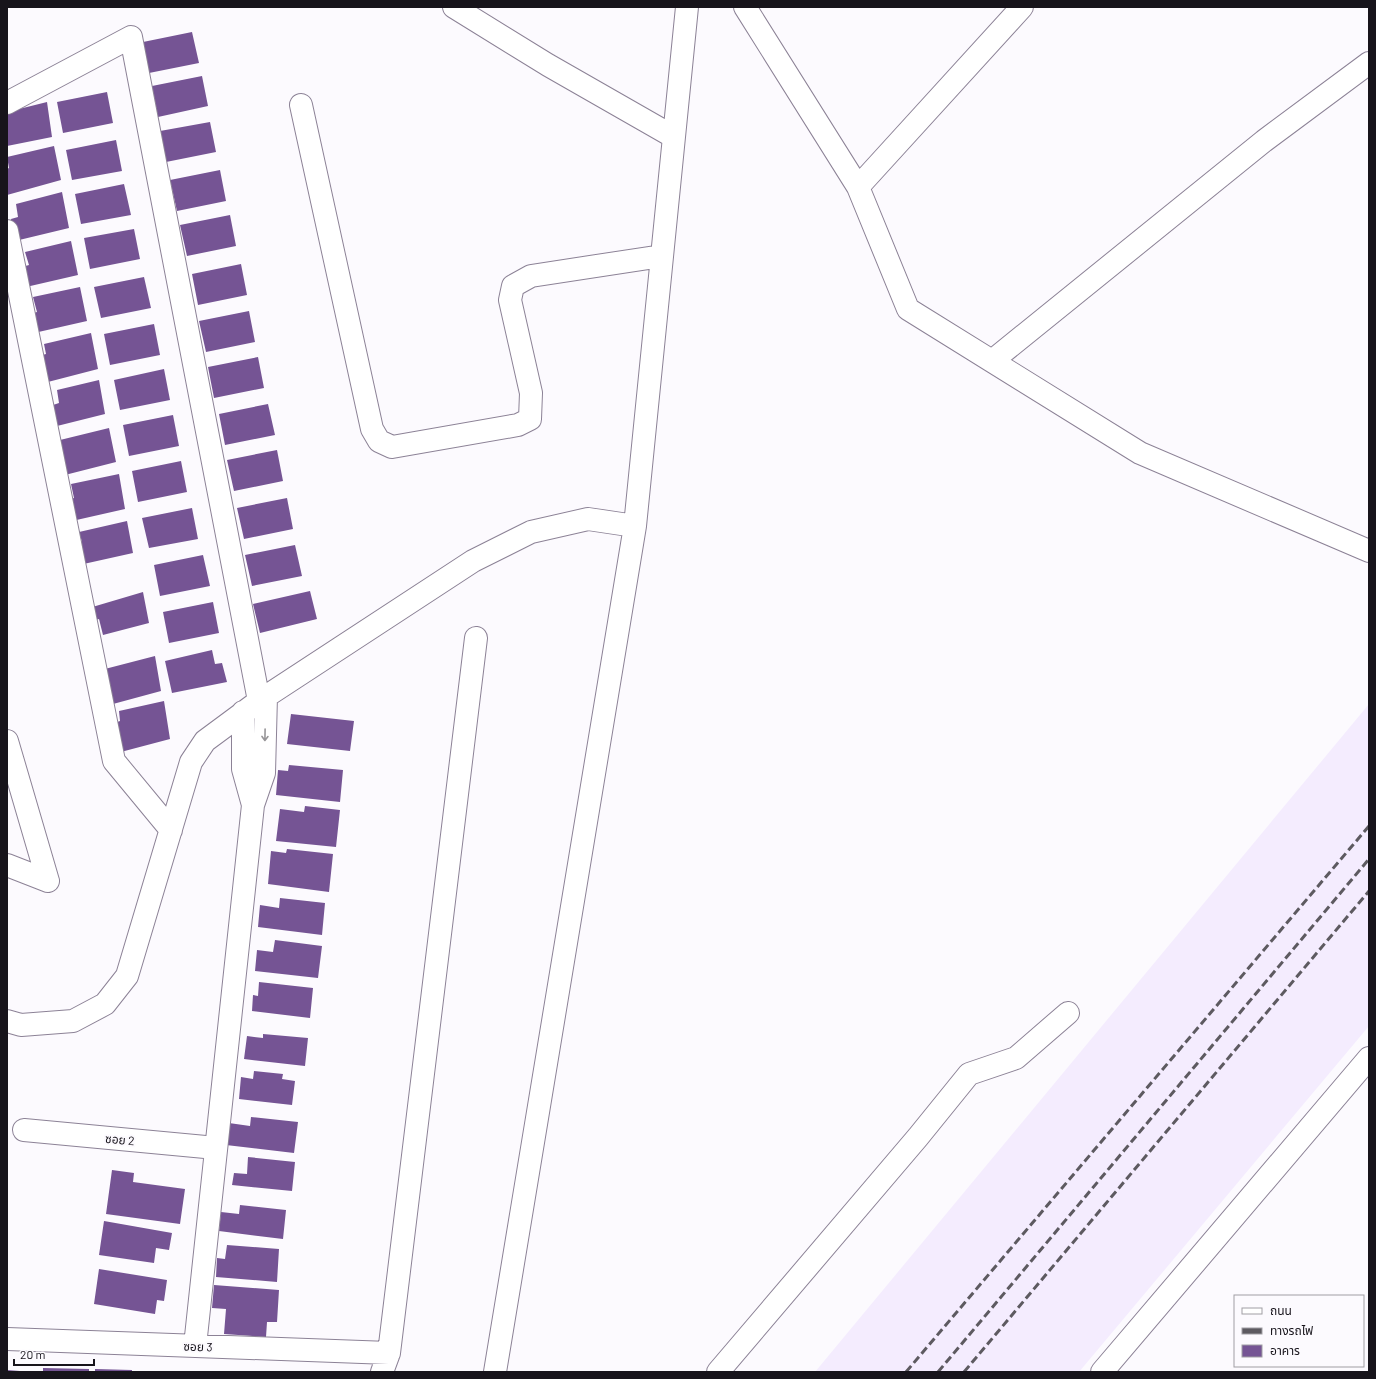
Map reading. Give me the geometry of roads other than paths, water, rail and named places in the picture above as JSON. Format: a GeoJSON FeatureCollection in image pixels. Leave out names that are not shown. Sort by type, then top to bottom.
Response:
{"type":"FeatureCollection","features":[{"type":"Feature","properties":{"kind":"street"},"geometry":{"type":"LineString","coordinates":[[454,7],[548,65],[674,137]]}},
{"type":"Feature","properties":{"kind":"street"},"geometry":{"type":"LineString","coordinates":[[495,1372],[635,526],[688,7]]}},
{"type":"Feature","properties":{"kind":"street"},"geometry":{"type":"LineString","coordinates":[[745,7],[858,187],[908,309],[1140,453],[1369,551]]}},
{"type":"Feature","properties":{"kind":"street"},"geometry":{"type":"LineString","coordinates":[[858,187],[1022,7]]}},
{"type":"Feature","properties":{"kind":"street"},"geometry":{"type":"LineString","coordinates":[[7,102],[131,37],[256,703],[264,773],[252,806],[195,1346]]}},
{"type":"Feature","properties":{"kind":"street"},"geometry":{"type":"LineString","coordinates":[[992,361],[1264,141],[1369,63]]}},
{"type":"Feature","properties":{"kind":"street"},"geometry":{"type":"LineString","coordinates":[[301,105],[372,429],[379,441],[392,448],[518,425],[530,419],[531,393],[510,300],[513,286],[531,276],[662,256]]}},
{"type":"Feature","properties":{"kind":"street"},"geometry":{"type":"LineString","coordinates":[[7,231],[114,761],[171,830]]}},
{"type":"Feature","properties":{"kind":"street"},"geometry":{"type":"LineString","coordinates":[[7,1021],[21,1025],[73,1021],[105,1004],[127,976],[191,762],[205,741],[256,703],[474,561],[531,532],[588,518],[635,526]]}},
{"type":"Feature","properties":{"kind":"street"},"geometry":{"type":"LineString","coordinates":[[386,1363],[476,638]]}},
{"type":"Feature","properties":{"kind":"street"},"geometry":{"type":"LineString","coordinates":[[7,741],[48,881],[7,865]]}},
{"type":"Feature","properties":{"kind":"street"},"geometry":{"type":"LineString","coordinates":[[718,1372],[918,1138],[969,1074],[1016,1058],[1068,1013]]}},
{"type":"Feature","properties":{"kind":"street"},"geometry":{"type":"LineString","coordinates":[[1102,1372],[1369,1058]]}},
{"type":"Feature","properties":{"kind":"street","name":"ซอย 2"},"geometry":{"type":"LineString","coordinates":[[24,1130],[216,1148]]}},
{"type":"Feature","properties":{"kind":"street","name":"ซอย 3"},"geometry":{"type":"LineString","coordinates":[[7,1339],[195,1346],[386,1363]]}},
{"type":"Feature","properties":{"kind":"railway"},"geometry":{"type":"LineString","coordinates":[[906,1372],[1369,826]]}},
{"type":"Feature","properties":{"kind":"railway"},"geometry":{"type":"LineString","coordinates":[[938,1372],[1369,859]]}},
{"type":"Feature","properties":{"kind":"railway"},"geometry":{"type":"LineString","coordinates":[[964,1372],[1369,891]]}}]}
